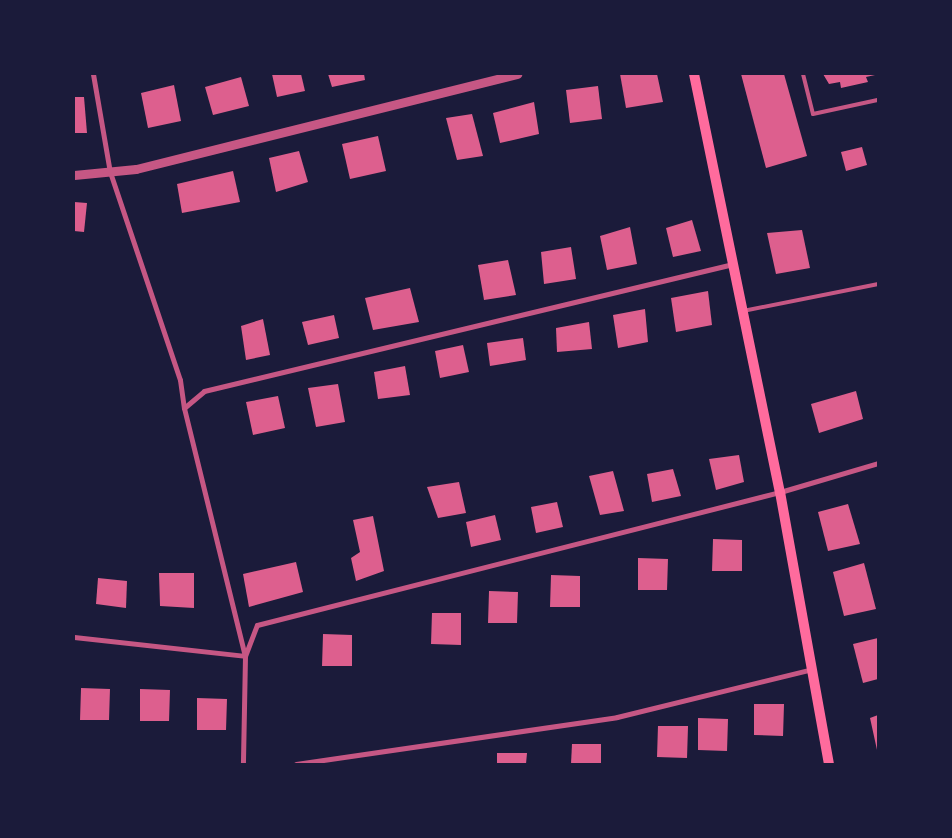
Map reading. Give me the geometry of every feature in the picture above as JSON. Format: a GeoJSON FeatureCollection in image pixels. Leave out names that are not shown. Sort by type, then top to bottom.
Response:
{"type":"FeatureCollection","features":[{"type":"Feature","properties":{"kind":"main road"},"geometry":{"type":"LineString","coordinates":[[694,74],[780,492],[829,764]]}},
{"type":"Feature","properties":{"kind":"street"},"geometry":{"type":"LineString","coordinates":[[93,74],[110,172],[180,380],[184,408],[245,656],[243,764]]}},
{"type":"Feature","properties":{"kind":"street"},"geometry":{"type":"LineString","coordinates":[[74,175],[136,169],[518,74]]}},
{"type":"Feature","properties":{"kind":"street"},"geometry":{"type":"LineString","coordinates":[[184,408],[204,391],[734,264]]}},
{"type":"Feature","properties":{"kind":"street"},"geometry":{"type":"LineString","coordinates":[[245,656],[257,625],[780,492],[878,463]]}},
{"type":"Feature","properties":{"kind":"street"},"geometry":{"type":"LineString","coordinates":[[74,636],[245,656]]}},
{"type":"Feature","properties":{"kind":"street"},"geometry":{"type":"LineString","coordinates":[[296,764],[617,716],[812,669]]}},
{"type":"Feature","properties":{"kind":"lane"},"geometry":{"type":"LineString","coordinates":[[803,74],[813,114],[878,100]]}},
{"type":"Feature","properties":{"kind":"lane"},"geometry":{"type":"LineString","coordinates":[[743,311],[878,284]]}},
{"type":"Feature","properties":{"kind":"building"},"geometry":{"type":"Polygon","coordinates":[[[272,74],[301,74],[305,91],[277,97],[272,74]]]}},
{"type":"Feature","properties":{"kind":"building"},"geometry":{"type":"Polygon","coordinates":[[[328,74],[364,74],[365,80],[332,87],[328,74]]]}},
{"type":"Feature","properties":{"kind":"building"},"geometry":{"type":"Polygon","coordinates":[[[620,74],[657,74],[663,102],[626,108],[620,74]]]}},
{"type":"Feature","properties":{"kind":"building"},"geometry":{"type":"Polygon","coordinates":[[[741,74],[784,74],[807,156],[766,168],[741,74]]]}},
{"type":"Feature","properties":{"kind":"building"},"geometry":{"type":"Polygon","coordinates":[[[823,74],[875,75],[866,77],[868,82],[841,88],[840,82],[829,84],[823,74]]]}},
{"type":"Feature","properties":{"kind":"building"},"geometry":{"type":"Polygon","coordinates":[[[241,77],[249,106],[213,115],[205,87],[241,77]]]}},
{"type":"Feature","properties":{"kind":"building"},"geometry":{"type":"Polygon","coordinates":[[[174,85],[181,121],[148,128],[141,93],[174,85]]]}},
{"type":"Feature","properties":{"kind":"building"},"geometry":{"type":"Polygon","coordinates":[[[598,86],[602,119],[570,123],[566,90],[598,86]]]}},
{"type":"Feature","properties":{"kind":"building"},"geometry":{"type":"Polygon","coordinates":[[[74,97],[84,97],[87,133],[74,133],[74,97]]]}},
{"type":"Feature","properties":{"kind":"building"},"geometry":{"type":"Polygon","coordinates":[[[534,102],[539,134],[500,143],[493,113],[534,102]]]}},
{"type":"Feature","properties":{"kind":"building"},"geometry":{"type":"Polygon","coordinates":[[[472,114],[483,156],[457,160],[446,118],[472,114]]]}},
{"type":"Feature","properties":{"kind":"building"},"geometry":{"type":"Polygon","coordinates":[[[378,136],[386,171],[350,179],[342,144],[378,136]]]}},
{"type":"Feature","properties":{"kind":"building"},"geometry":{"type":"Polygon","coordinates":[[[862,147],[867,165],[846,171],[841,152],[862,147]]]}},
{"type":"Feature","properties":{"kind":"building"},"geometry":{"type":"Polygon","coordinates":[[[299,151],[308,182],[276,192],[269,158],[299,151]]]}},
{"type":"Feature","properties":{"kind":"building"},"geometry":{"type":"Polygon","coordinates":[[[233,171],[240,202],[182,213],[177,184],[233,171]]]}},
{"type":"Feature","properties":{"kind":"building"},"geometry":{"type":"Polygon","coordinates":[[[74,202],[87,203],[84,232],[74,231],[74,202]]]}},
{"type":"Feature","properties":{"kind":"building"},"geometry":{"type":"Polygon","coordinates":[[[692,220],[701,251],[673,257],[666,228],[692,220]]]}},
{"type":"Feature","properties":{"kind":"building"},"geometry":{"type":"Polygon","coordinates":[[[630,227],[637,264],[607,270],[600,236],[630,227]]]}},
{"type":"Feature","properties":{"kind":"building"},"geometry":{"type":"Polygon","coordinates":[[[802,230],[810,268],[776,274],[767,233],[802,230]]]}},
{"type":"Feature","properties":{"kind":"building"},"geometry":{"type":"Polygon","coordinates":[[[571,247],[576,279],[544,284],[541,252],[571,247]]]}},
{"type":"Feature","properties":{"kind":"building"},"geometry":{"type":"Polygon","coordinates":[[[508,260],[516,295],[484,300],[478,265],[508,260]]]}},
{"type":"Feature","properties":{"kind":"building"},"geometry":{"type":"Polygon","coordinates":[[[410,288],[419,322],[373,330],[365,298],[410,288]]]}},
{"type":"Feature","properties":{"kind":"building"},"geometry":{"type":"Polygon","coordinates":[[[708,291],[712,325],[676,332],[671,298],[708,291]]]}},
{"type":"Feature","properties":{"kind":"building"},"geometry":{"type":"Polygon","coordinates":[[[645,309],[648,342],[618,348],[613,315],[645,309]]]}},
{"type":"Feature","properties":{"kind":"building"},"geometry":{"type":"Polygon","coordinates":[[[334,315],[339,338],[308,345],[302,322],[334,315]]]}},
{"type":"Feature","properties":{"kind":"building"},"geometry":{"type":"Polygon","coordinates":[[[263,319],[270,355],[246,360],[241,326],[263,319]]]}},
{"type":"Feature","properties":{"kind":"building"},"geometry":{"type":"Polygon","coordinates":[[[589,322],[592,349],[557,352],[556,328],[589,322]]]}},
{"type":"Feature","properties":{"kind":"building"},"geometry":{"type":"Polygon","coordinates":[[[523,338],[526,360],[490,366],[487,343],[523,338]]]}},
{"type":"Feature","properties":{"kind":"building"},"geometry":{"type":"Polygon","coordinates":[[[463,345],[469,372],[440,378],[435,351],[463,345]]]}},
{"type":"Feature","properties":{"kind":"building"},"geometry":{"type":"Polygon","coordinates":[[[405,366],[410,395],[378,399],[374,372],[405,366]]]}},
{"type":"Feature","properties":{"kind":"building"},"geometry":{"type":"Polygon","coordinates":[[[338,384],[345,422],[316,427],[308,388],[338,384]]]}},
{"type":"Feature","properties":{"kind":"building"},"geometry":{"type":"Polygon","coordinates":[[[856,391],[863,419],[819,433],[811,404],[856,391]]]}},
{"type":"Feature","properties":{"kind":"building"},"geometry":{"type":"Polygon","coordinates":[[[278,396],[285,428],[253,435],[246,402],[278,396]]]}},
{"type":"Feature","properties":{"kind":"building"},"geometry":{"type":"Polygon","coordinates":[[[739,455],[744,482],[716,490],[709,459],[739,455]]]}},
{"type":"Feature","properties":{"kind":"building"},"geometry":{"type":"Polygon","coordinates":[[[673,469],[681,496],[652,502],[647,474],[673,469]]]}},
{"type":"Feature","properties":{"kind":"building"},"geometry":{"type":"Polygon","coordinates":[[[613,471],[624,511],[600,515],[589,476],[613,471]]]}},
{"type":"Feature","properties":{"kind":"building"},"geometry":{"type":"Polygon","coordinates":[[[459,482],[466,513],[438,518],[427,487],[459,482]]]}},
{"type":"Feature","properties":{"kind":"building"},"geometry":{"type":"Polygon","coordinates":[[[557,502],[563,527],[536,533],[531,507],[557,502]]]}},
{"type":"Feature","properties":{"kind":"building"},"geometry":{"type":"Polygon","coordinates":[[[848,504],[860,544],[828,551],[818,512],[848,504]]]}},
{"type":"Feature","properties":{"kind":"building"},"geometry":{"type":"Polygon","coordinates":[[[495,515],[501,540],[471,547],[466,522],[495,515]]]}},
{"type":"Feature","properties":{"kind":"building"},"geometry":{"type":"Polygon","coordinates":[[[373,516],[384,571],[356,581],[351,558],[360,552],[353,520],[373,516]]]}},
{"type":"Feature","properties":{"kind":"building"},"geometry":{"type":"Polygon","coordinates":[[[713,539],[742,540],[742,571],[712,571],[713,539]]]}},
{"type":"Feature","properties":{"kind":"building"},"geometry":{"type":"Polygon","coordinates":[[[638,558],[668,559],[667,590],[638,590],[638,558]]]}},
{"type":"Feature","properties":{"kind":"building"},"geometry":{"type":"Polygon","coordinates":[[[296,562],[303,592],[249,607],[243,574],[296,562]]]}},
{"type":"Feature","properties":{"kind":"building"},"geometry":{"type":"Polygon","coordinates":[[[864,563],[876,609],[844,616],[833,572],[864,563]]]}},
{"type":"Feature","properties":{"kind":"building"},"geometry":{"type":"Polygon","coordinates":[[[159,573],[194,573],[194,608],[160,606],[159,573]]]}},
{"type":"Feature","properties":{"kind":"building"},"geometry":{"type":"Polygon","coordinates":[[[551,575],[580,576],[580,607],[550,607],[551,575]]]}},
{"type":"Feature","properties":{"kind":"building"},"geometry":{"type":"Polygon","coordinates":[[[98,578],[127,581],[126,608],[96,604],[98,578]]]}},
{"type":"Feature","properties":{"kind":"building"},"geometry":{"type":"Polygon","coordinates":[[[489,591],[518,592],[517,623],[488,623],[489,591]]]}},
{"type":"Feature","properties":{"kind":"building"},"geometry":{"type":"Polygon","coordinates":[[[432,613],[461,613],[461,645],[431,644],[432,613]]]}},
{"type":"Feature","properties":{"kind":"building"},"geometry":{"type":"Polygon","coordinates":[[[323,634],[352,635],[352,666],[322,666],[323,634]]]}},
{"type":"Feature","properties":{"kind":"building"},"geometry":{"type":"Polygon","coordinates":[[[878,638],[878,679],[863,683],[853,644],[878,638]]]}},
{"type":"Feature","properties":{"kind":"building"},"geometry":{"type":"Polygon","coordinates":[[[81,688],[110,689],[109,720],[80,720],[81,688]]]}},
{"type":"Feature","properties":{"kind":"building"},"geometry":{"type":"Polygon","coordinates":[[[140,689],[170,690],[169,721],[140,721],[140,689]]]}},
{"type":"Feature","properties":{"kind":"building"},"geometry":{"type":"Polygon","coordinates":[[[197,698],[227,699],[226,730],[197,730],[197,698]]]}},
{"type":"Feature","properties":{"kind":"building"},"geometry":{"type":"Polygon","coordinates":[[[754,704],[784,704],[783,736],[754,735],[754,704]]]}},
{"type":"Feature","properties":{"kind":"building"},"geometry":{"type":"Polygon","coordinates":[[[878,715],[878,750],[877,750],[870,718],[878,715]]]}},
{"type":"Feature","properties":{"kind":"building"},"geometry":{"type":"Polygon","coordinates":[[[698,718],[728,719],[727,751],[698,750],[698,718]]]}},
{"type":"Feature","properties":{"kind":"building"},"geometry":{"type":"Polygon","coordinates":[[[658,726],[688,726],[687,758],[657,757],[658,726]]]}},
{"type":"Feature","properties":{"kind":"building"},"geometry":{"type":"Polygon","coordinates":[[[572,744],[601,744],[601,764],[571,764],[572,744]]]}},
{"type":"Feature","properties":{"kind":"building"},"geometry":{"type":"Polygon","coordinates":[[[497,753],[527,753],[526,764],[497,764],[497,753]]]}}]}
